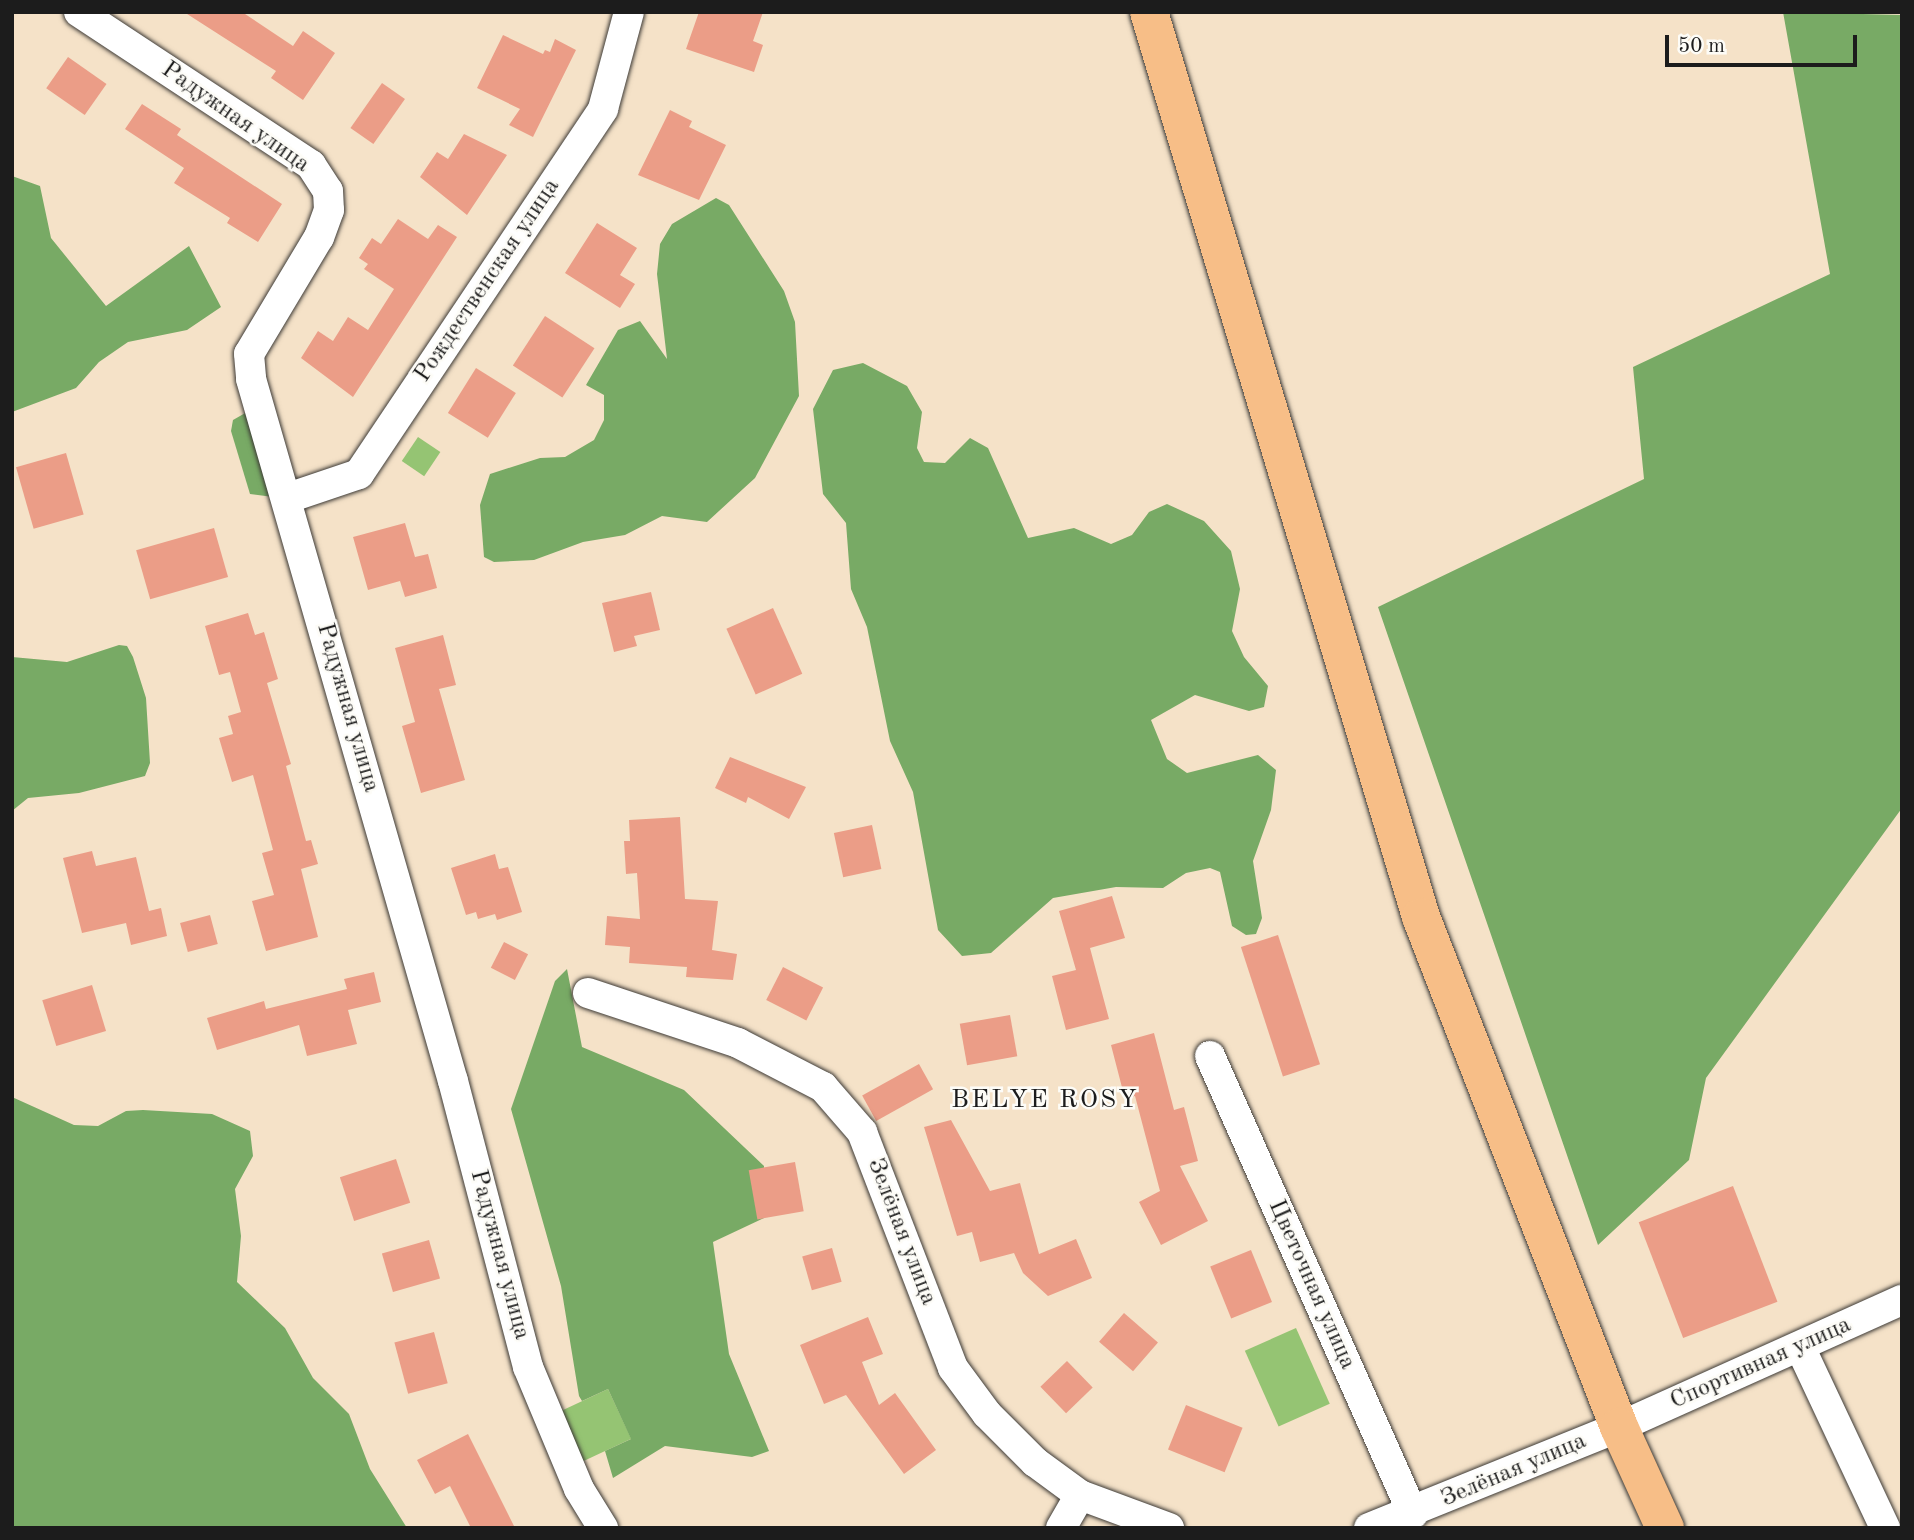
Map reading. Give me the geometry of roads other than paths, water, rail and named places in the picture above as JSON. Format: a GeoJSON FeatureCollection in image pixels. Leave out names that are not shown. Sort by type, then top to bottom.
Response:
{"type":"FeatureCollection","features":[{"type":"Feature","properties":{"kind":"main road"},"geometry":{"type":"LineString","coordinates":[[1149,12],[1421,917],[1619,1427],[1665,1528]]}},
{"type":"Feature","properties":{"kind":"street","name":"Радужная улица"},"geometry":{"type":"LineString","coordinates":[[79,12],[311,165],[328,191],[328,210],[319,237],[249,354],[251,379],[288,498],[453,1081],[528,1367],[579,1489],[603,1528]]}},
{"type":"Feature","properties":{"kind":"street","name":"Рождественская улица"},"geometry":{"type":"LineString","coordinates":[[288,498],[359,474],[603,109],[628,12]]}},
{"type":"Feature","properties":{"kind":"street","name":"Зелёная улица"},"geometry":{"type":"LineString","coordinates":[[588,993],[776,1058],[823,1087],[862,1132],[953,1368],[987,1413],[1035,1462],[1080,1495],[1169,1528]]}},
{"type":"Feature","properties":{"kind":"street","name":"Цветочная улица"},"geometry":{"type":"LineString","coordinates":[[1210,1056],[1392,1523]]}},
{"type":"Feature","properties":{"kind":"street","name":"Спортивная улица"},"geometry":{"type":"LineString","coordinates":[[1619,1427],[1902,1300]]}},
{"type":"Feature","properties":{"kind":"street"},"geometry":{"type":"LineString","coordinates":[[1800,1347],[1885,1528]]}},
{"type":"Feature","properties":{"kind":"street","name":"Зелёная улица"},"geometry":{"type":"LineString","coordinates":[[1392,1523],[1619,1427]]}},
{"type":"Feature","properties":{"kind":"street"},"geometry":{"type":"LineString","coordinates":[[1061,1528],[1080,1495]]}},
{"type":"Feature","properties":{"kind":"district","name":"BELYE ROSY"},"geometry":{"type":"Point","coordinates":[1045,1101]}}]}
